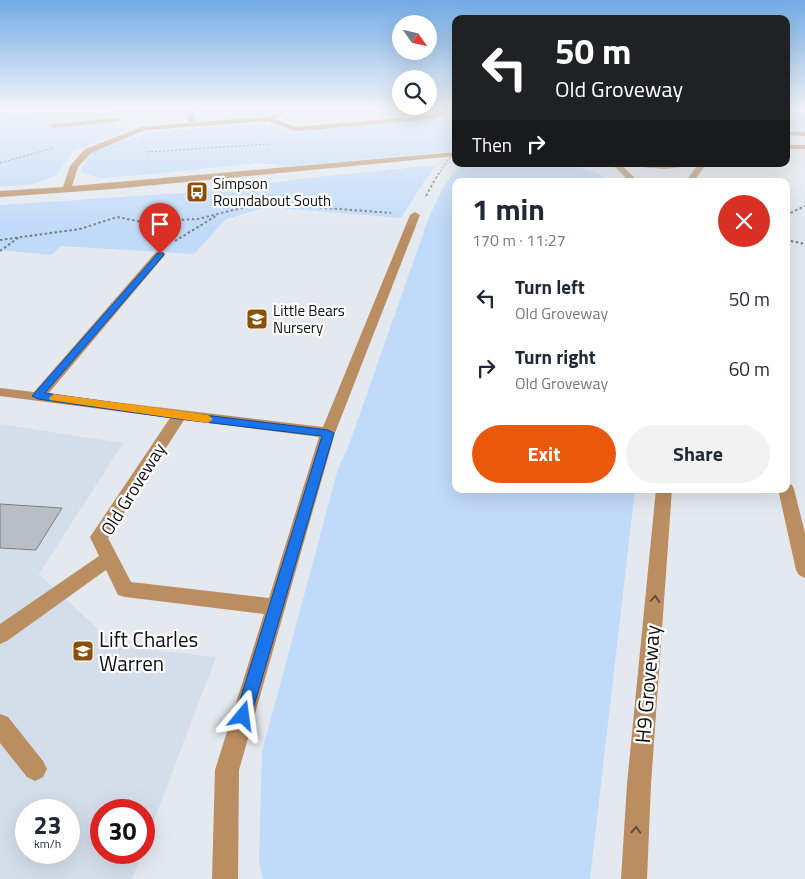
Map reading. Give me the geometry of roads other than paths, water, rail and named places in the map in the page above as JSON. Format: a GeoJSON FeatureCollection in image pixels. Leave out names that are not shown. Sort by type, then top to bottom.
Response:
{"type":"FeatureCollection","features":[{"type":"Feature","properties":{"kind":"street"},"geometry":{"type":"LineString","coordinates":[[68,189],[74,166],[88,151],[94,148]]}},
{"type":"Feature","properties":{"kind":"street"},"geometry":{"type":"LineString","coordinates":[[0,194],[452,154]]}},
{"type":"Feature","properties":{"kind":"street"},"geometry":{"type":"LineString","coordinates":[[619,167],[631,178]]}},
{"type":"Feature","properties":{"kind":"street"},"geometry":{"type":"LineString","coordinates":[[692,178],[700,167]]}},
{"type":"Feature","properties":{"kind":"street"},"geometry":{"type":"LineString","coordinates":[[225,879],[227,770],[328,433],[416,215]]}},
{"type":"Feature","properties":{"kind":"street"},"geometry":{"type":"LineString","coordinates":[[38,396],[160,254]]}},
{"type":"Feature","properties":{"kind":"street"},"geometry":{"type":"LineString","coordinates":[[0,392],[179,416],[328,433]]}},
{"type":"Feature","properties":{"kind":"street","name":"Old Groveway"},"geometry":{"type":"LineString","coordinates":[[179,416],[99,537],[125,589],[275,607]]}},
{"type":"Feature","properties":{"kind":"street","name":"H9 Groveway"},"geometry":{"type":"LineString","coordinates":[[634,879],[640,774],[664,493]]}},
{"type":"Feature","properties":{"kind":"street"},"geometry":{"type":"LineString","coordinates":[[787,493],[805,570]]}},
{"type":"Feature","properties":{"kind":"street"},"geometry":{"type":"LineString","coordinates":[[0,635],[110,558]]}},
{"type":"Feature","properties":{"kind":"street"},"geometry":{"type":"LineString","coordinates":[[0,725],[35,770]]}},
{"type":"Feature","properties":{"kind":"place","name":"Simpson Roundabout South"},"geometry":{"type":"Point","coordinates":[197,192]}},
{"type":"Feature","properties":{"kind":"place","name":"Little Bears Nursery"},"geometry":{"type":"Point","coordinates":[257,319]}},
{"type":"Feature","properties":{"kind":"place","name":"Lift Charles Warren"},"geometry":{"type":"Point","coordinates":[83,651]}}]}
